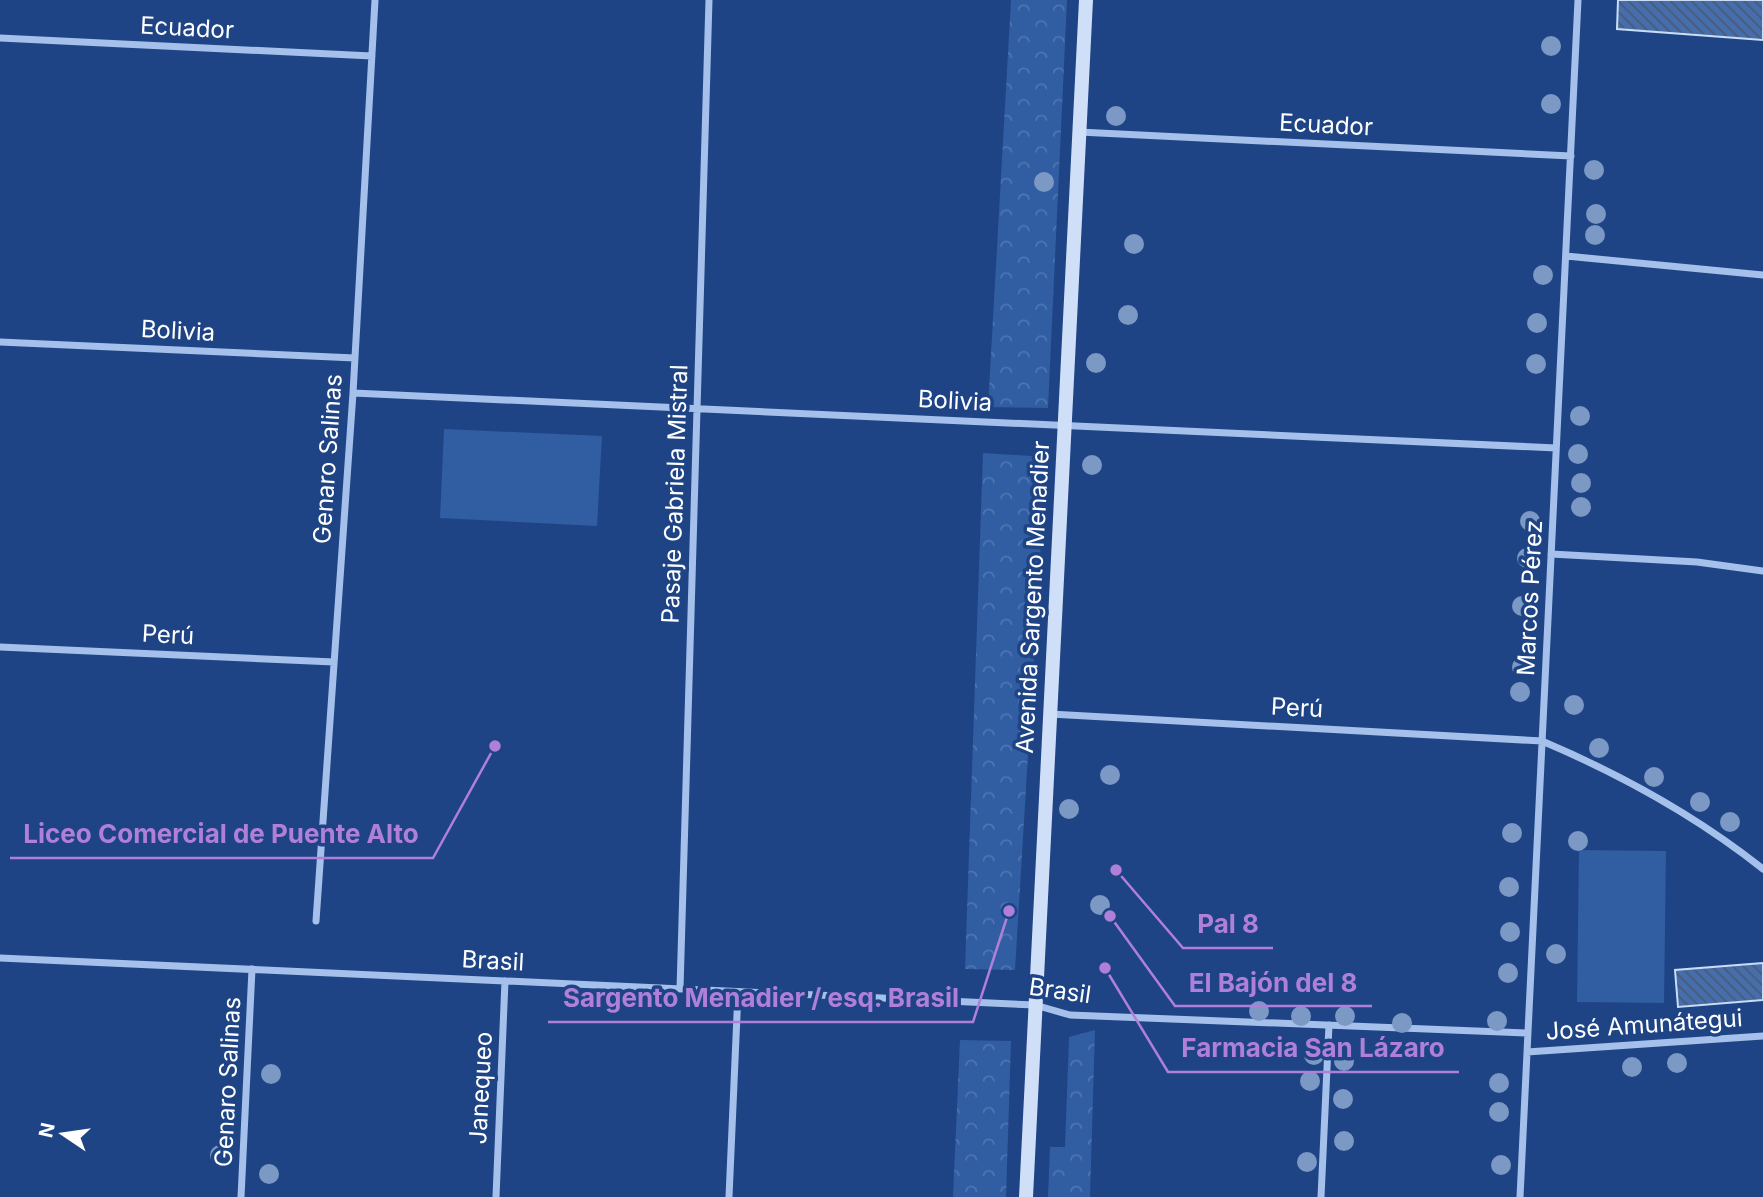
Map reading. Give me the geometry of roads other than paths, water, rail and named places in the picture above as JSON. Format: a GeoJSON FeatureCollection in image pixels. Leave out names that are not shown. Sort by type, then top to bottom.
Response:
{"type":"FeatureCollection","features":[{"type":"Feature","properties":{"kind":"main road","name":"Avenida Sargento Menadier"},"geometry":{"type":"LineString","coordinates":[[1026,1197],[1086,0]]}},
{"type":"Feature","properties":{"kind":"street","name":"Genaro Salinas"},"geometry":{"type":"LineString","coordinates":[[316,921],[353,393],[375,0]]}},
{"type":"Feature","properties":{"kind":"street","name":"Pasaje Gabriela Mistral"},"geometry":{"type":"LineString","coordinates":[[680,989],[709,0]]}},
{"type":"Feature","properties":{"kind":"street","name":"Marcos Pérez"},"geometry":{"type":"LineString","coordinates":[[1520,1197],[1578,0]]}},
{"type":"Feature","properties":{"kind":"street","name":"Ecuador"},"geometry":{"type":"LineString","coordinates":[[0,38],[372,56]]}},
{"type":"Feature","properties":{"kind":"street","name":"Ecuador"},"geometry":{"type":"LineString","coordinates":[[1079,132],[1571,156]]}},
{"type":"Feature","properties":{"kind":"street"},"geometry":{"type":"LineString","coordinates":[[1566,257],[1763,275]]}},
{"type":"Feature","properties":{"kind":"street","name":"Bolivia"},"geometry":{"type":"LineString","coordinates":[[0,342],[355,358]]}},
{"type":"Feature","properties":{"kind":"street","name":"Bolivia"},"geometry":{"type":"LineString","coordinates":[[353,393],[1556,448]]}},
{"type":"Feature","properties":{"kind":"street"},"geometry":{"type":"LineString","coordinates":[[1551,554],[1697,562],[1763,571]]}},
{"type":"Feature","properties":{"kind":"street","name":"Perú"},"geometry":{"type":"LineString","coordinates":[[0,647],[334,662]]}},
{"type":"Feature","properties":{"kind":"street","name":"Perú"},"geometry":{"type":"LineString","coordinates":[[1050,714],[1542,741]]}},
{"type":"Feature","properties":{"kind":"street"},"geometry":{"type":"LineString","coordinates":[[1542,741],[1600,766],[1656,795],[1731,844],[1763,869]]}},
{"type":"Feature","properties":{"kind":"street","name":"Brasil"},"geometry":{"type":"LineString","coordinates":[[0,958],[1035,1005],[1070,1015],[1528,1033]]}},
{"type":"Feature","properties":{"kind":"street","name":"Genaro Salinas"},"geometry":{"type":"LineString","coordinates":[[241,1197],[253,969]]}},
{"type":"Feature","properties":{"kind":"street","name":"Janequeo"},"geometry":{"type":"LineString","coordinates":[[496,1197],[505,981]]}},
{"type":"Feature","properties":{"kind":"street"},"geometry":{"type":"LineString","coordinates":[[729,1197],[738,992]]}},
{"type":"Feature","properties":{"kind":"street"},"geometry":{"type":"LineString","coordinates":[[1321,1197],[1329,1025]]}},
{"type":"Feature","properties":{"kind":"street","name":"José Amunátegui"},"geometry":{"type":"LineString","coordinates":[[1527,1052],[1763,1036]]}},
{"type":"Feature","properties":{"kind":"place","name":"Liceo Comercial de Puente Alto"},"geometry":{"type":"Point","coordinates":[495,746]}},
{"type":"Feature","properties":{"kind":"place","name":"Pal 8"},"geometry":{"type":"Point","coordinates":[1116,870]}},
{"type":"Feature","properties":{"kind":"place","name":"Sargento Menadier / esq. Brasil"},"geometry":{"type":"Point","coordinates":[1009,911]}},
{"type":"Feature","properties":{"kind":"place","name":"El Bajón del 8"},"geometry":{"type":"Point","coordinates":[1110,916]}},
{"type":"Feature","properties":{"kind":"place","name":"Farmacia San Lázaro"},"geometry":{"type":"Point","coordinates":[1105,968]}}]}
